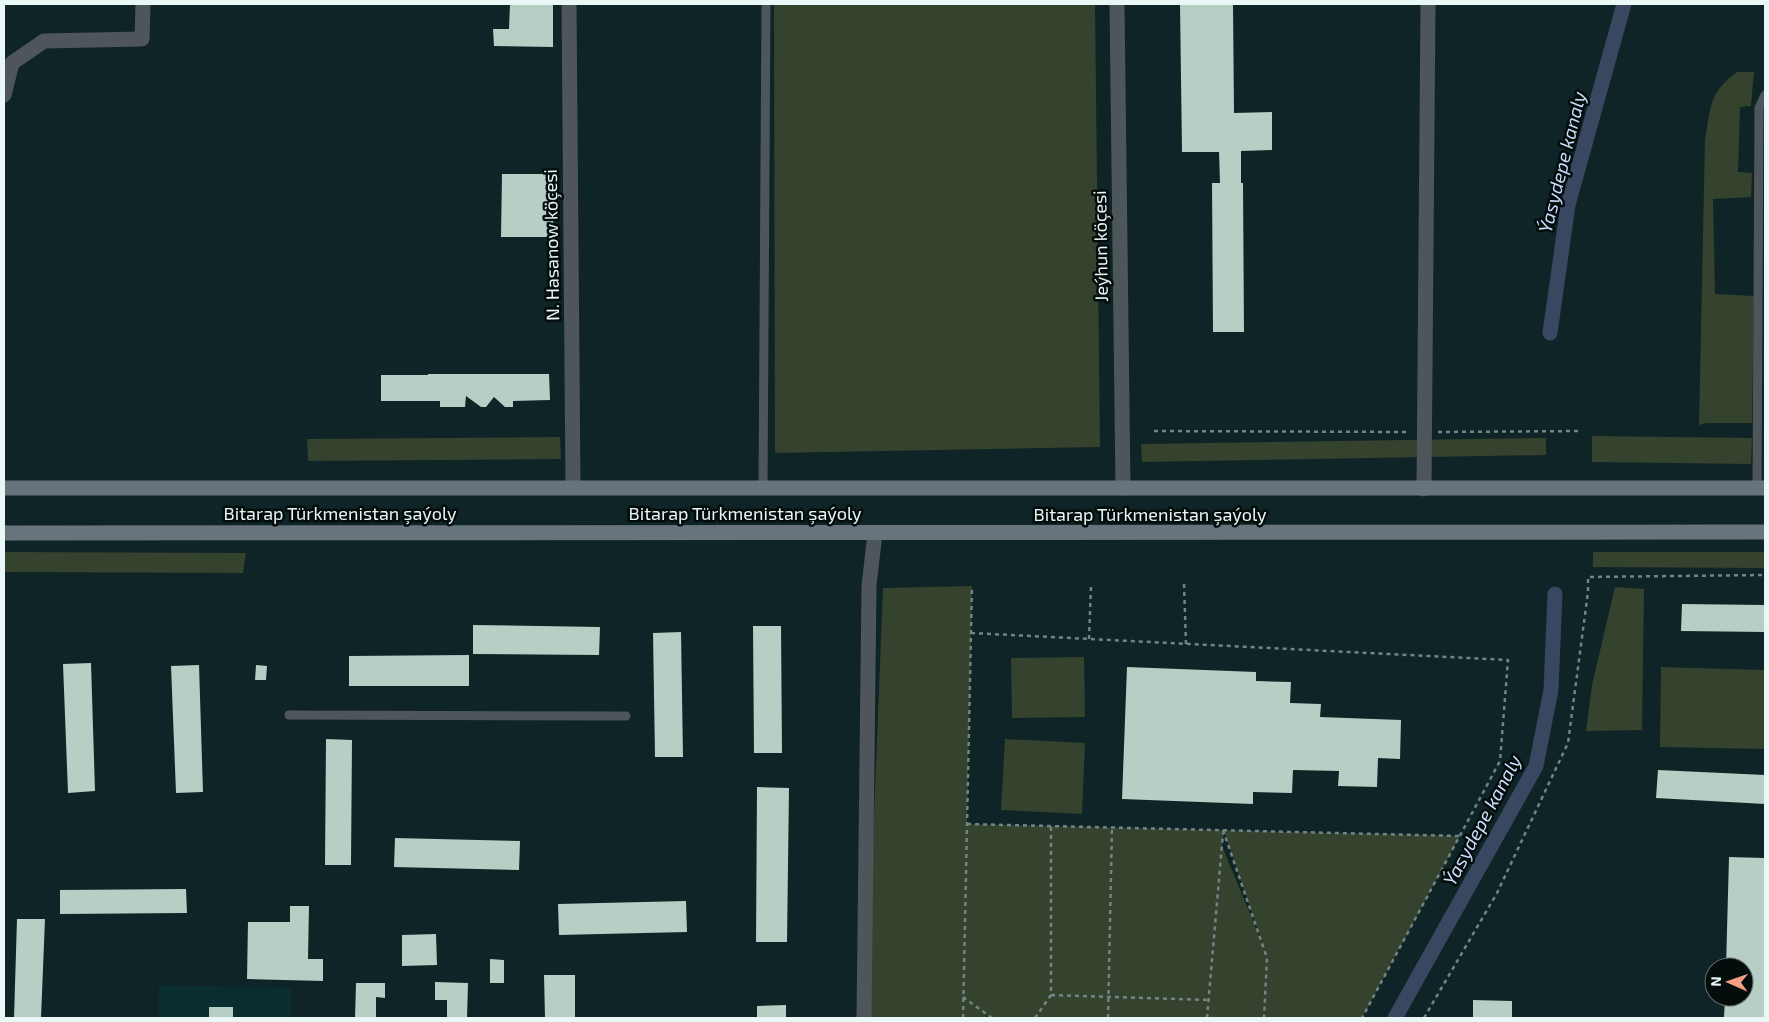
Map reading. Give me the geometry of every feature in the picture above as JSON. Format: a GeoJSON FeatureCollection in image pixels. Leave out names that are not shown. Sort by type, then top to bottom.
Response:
{"type":"FeatureCollection","features":[{"type":"Feature","properties":{"kind":"main road","name":"Bitarap Türkmenistan şaýoly"},"geometry":{"type":"LineString","coordinates":[[4,488],[1761,488]]}},
{"type":"Feature","properties":{"kind":"main road","name":"Bitarap Türkmenistan şaýoly"},"geometry":{"type":"LineString","coordinates":[[4,533],[1486,534],[1765,532]]}},
{"type":"Feature","properties":{"kind":"street"},"geometry":{"type":"LineString","coordinates":[[4,95],[12,63],[44,40],[142,38],[143,4]]}},
{"type":"Feature","properties":{"kind":"street","name":"N. Hasanow köçesi"},"geometry":{"type":"LineString","coordinates":[[569,4],[573,487]]}},
{"type":"Feature","properties":{"kind":"street","name":"Jeýhun köçesi"},"geometry":{"type":"LineString","coordinates":[[1118,4],[1122,488]]}},
{"type":"Feature","properties":{"kind":"street"},"geometry":{"type":"LineString","coordinates":[[1424,489],[1428,4]]}},
{"type":"Feature","properties":{"kind":"street"},"geometry":{"type":"LineString","coordinates":[[864,1018],[869,586],[876,533]]}},
{"type":"Feature","properties":{"kind":"lane"},"geometry":{"type":"LineString","coordinates":[[763,487],[766,4]]}},
{"type":"Feature","properties":{"kind":"lane"},"geometry":{"type":"LineString","coordinates":[[1761,488],[1759,108],[1760,102],[1765,95]]}},
{"type":"Feature","properties":{"kind":"lane"},"geometry":{"type":"LineString","coordinates":[[289,715],[626,716]]}},
{"type":"Feature","properties":{"kind":"path"},"geometry":{"type":"LineString","coordinates":[[1154,431],[1581,431]]}},
{"type":"Feature","properties":{"kind":"path"},"geometry":{"type":"LineString","coordinates":[[1424,1018],[1497,893],[1568,743],[1588,592],[1588,577],[1765,575]]}},
{"type":"Feature","properties":{"kind":"path"},"geometry":{"type":"LineString","coordinates":[[1184,584],[1186,644]]}},
{"type":"Feature","properties":{"kind":"path"},"geometry":{"type":"LineString","coordinates":[[963,1018],[972,586]]}},
{"type":"Feature","properties":{"kind":"path"},"geometry":{"type":"LineString","coordinates":[[1089,638],[1091,586]]}},
{"type":"Feature","properties":{"kind":"path"},"geometry":{"type":"LineString","coordinates":[[971,632],[1508,660],[1500,761],[1362,1018]]}},
{"type":"Feature","properties":{"kind":"path"},"geometry":{"type":"LineString","coordinates":[[967,824],[1460,836]]}},
{"type":"Feature","properties":{"kind":"path"},"geometry":{"type":"LineString","coordinates":[[1035,1018],[1051,994],[1050,826]]}},
{"type":"Feature","properties":{"kind":"path"},"geometry":{"type":"LineString","coordinates":[[1108,1018],[1112,827]]}},
{"type":"Feature","properties":{"kind":"path"},"geometry":{"type":"LineString","coordinates":[[1207,1018],[1224,830]]}},
{"type":"Feature","properties":{"kind":"path"},"geometry":{"type":"LineString","coordinates":[[1224,830],[1267,958],[1264,1018]]}},
{"type":"Feature","properties":{"kind":"path"},"geometry":{"type":"LineString","coordinates":[[1051,994],[1209,1000]]}},
{"type":"Feature","properties":{"kind":"path"},"geometry":{"type":"LineString","coordinates":[[963,997],[992,1018]]}},
{"type":"Feature","properties":{"kind":"shaded area"},"geometry":{"type":"Polygon","coordinates":[[[159,985],[291,988],[291,1018],[158,1018],[159,985]]]}},
{"type":"Feature","properties":{"kind":"green space"},"geometry":{"type":"Polygon","coordinates":[[[774,4],[1095,4],[1100,447],[775,453],[774,4]]]}},
{"type":"Feature","properties":{"kind":"green space"},"geometry":{"type":"Polygon","coordinates":[[[1737,72],[1754,72],[1751,106],[1740,107],[1738,172],[1752,173],[1751,197],[1713,199],[1715,294],[1754,296],[1752,423],[1706,423],[1699,425],[1705,140],[1712,102],[1721,87],[1737,72]]]}},
{"type":"Feature","properties":{"kind":"green space"},"geometry":{"type":"Polygon","coordinates":[[[1592,436],[1752,438],[1751,464],[1592,462],[1592,436]]]}},
{"type":"Feature","properties":{"kind":"green space"},"geometry":{"type":"Polygon","coordinates":[[[560,437],[561,459],[308,461],[307,439],[560,437]]]}},
{"type":"Feature","properties":{"kind":"green space"},"geometry":{"type":"Polygon","coordinates":[[[1546,438],[1546,455],[1142,462],[1141,444],[1546,438]]]}},
{"type":"Feature","properties":{"kind":"green space"},"geometry":{"type":"Polygon","coordinates":[[[4,552],[246,553],[243,573],[4,572],[4,552]]]}},
{"type":"Feature","properties":{"kind":"green space"},"geometry":{"type":"Polygon","coordinates":[[[1593,552],[1765,552],[1765,568],[1593,567],[1593,552]]]}},
{"type":"Feature","properties":{"kind":"green space"},"geometry":{"type":"Polygon","coordinates":[[[972,586],[967,824],[1460,836],[1362,1018],[990,1018],[983,1013],[988,1018],[866,1018],[883,588],[972,586]],[[1224,832],[1222,846],[1263,945],[1224,832]]]}},
{"type":"Feature","properties":{"kind":"green space"},"geometry":{"type":"Polygon","coordinates":[[[1615,587],[1644,589],[1642,730],[1586,731],[1592,685],[1615,587]]]}},
{"type":"Feature","properties":{"kind":"green space"},"geometry":{"type":"Polygon","coordinates":[[[1084,657],[1085,717],[1012,718],[1011,658],[1084,657]]]}},
{"type":"Feature","properties":{"kind":"green space"},"geometry":{"type":"Polygon","coordinates":[[[1661,667],[1765,670],[1765,749],[1660,747],[1661,667]]]}},
{"type":"Feature","properties":{"kind":"green space"},"geometry":{"type":"Polygon","coordinates":[[[1005,739],[1085,743],[1082,814],[1001,810],[1005,739]]]}},
{"type":"Feature","properties":{"kind":"building"},"geometry":{"type":"Polygon","coordinates":[[[510,4],[553,4],[553,47],[494,46],[493,29],[509,29],[510,4]]]}},
{"type":"Feature","properties":{"kind":"building"},"geometry":{"type":"Polygon","coordinates":[[[1180,4],[1233,4],[1234,113],[1272,112],[1272,150],[1241,151],[1244,332],[1213,332],[1212,183],[1220,183],[1219,152],[1182,152],[1180,4]]]}},
{"type":"Feature","properties":{"kind":"building"},"geometry":{"type":"Polygon","coordinates":[[[502,174],[554,174],[553,237],[501,237],[502,174]]]}},
{"type":"Feature","properties":{"kind":"building"},"geometry":{"type":"Polygon","coordinates":[[[549,374],[550,400],[513,401],[513,407],[505,407],[494,397],[486,407],[481,407],[466,396],[465,407],[440,407],[440,401],[381,401],[381,375],[549,374]]]}},
{"type":"Feature","properties":{"kind":"building"},"geometry":{"type":"Polygon","coordinates":[[[1682,604],[1765,605],[1765,632],[1681,631],[1682,604]]]}},
{"type":"Feature","properties":{"kind":"building"},"geometry":{"type":"Polygon","coordinates":[[[473,625],[600,627],[599,655],[473,654],[473,625]]]}},
{"type":"Feature","properties":{"kind":"building"},"geometry":{"type":"Polygon","coordinates":[[[753,626],[781,626],[782,753],[754,753],[753,626]]]}},
{"type":"Feature","properties":{"kind":"building"},"geometry":{"type":"Polygon","coordinates":[[[681,632],[683,757],[655,757],[653,633],[681,632]]]}},
{"type":"Feature","properties":{"kind":"building"},"geometry":{"type":"Polygon","coordinates":[[[469,655],[469,686],[349,686],[349,656],[469,655]]]}},
{"type":"Feature","properties":{"kind":"building"},"geometry":{"type":"Polygon","coordinates":[[[91,663],[95,791],[68,793],[63,664],[91,663]]]}},
{"type":"Feature","properties":{"kind":"building"},"geometry":{"type":"Polygon","coordinates":[[[199,665],[203,792],[176,793],[171,666],[199,665]]]}},
{"type":"Feature","properties":{"kind":"building"},"geometry":{"type":"Polygon","coordinates":[[[256,665],[267,666],[266,680],[255,680],[256,665]]]}},
{"type":"Feature","properties":{"kind":"building"},"geometry":{"type":"Polygon","coordinates":[[[1127,667],[1256,672],[1256,681],[1291,682],[1290,703],[1321,704],[1320,717],[1401,720],[1400,759],[1378,758],[1377,787],[1338,786],[1339,771],[1293,770],[1292,793],[1253,792],[1253,804],[1122,799],[1127,667]]]}},
{"type":"Feature","properties":{"kind":"building"},"geometry":{"type":"Polygon","coordinates":[[[326,739],[352,740],[351,865],[325,865],[326,739]]]}},
{"type":"Feature","properties":{"kind":"building"},"geometry":{"type":"Polygon","coordinates":[[[1658,770],[1765,775],[1765,804],[1656,798],[1658,770]]]}},
{"type":"Feature","properties":{"kind":"building"},"geometry":{"type":"Polygon","coordinates":[[[757,787],[789,788],[787,942],[756,942],[757,787]]]}},
{"type":"Feature","properties":{"kind":"building"},"geometry":{"type":"Polygon","coordinates":[[[395,838],[520,841],[519,870],[394,867],[395,838]]]}},
{"type":"Feature","properties":{"kind":"building"},"geometry":{"type":"Polygon","coordinates":[[[1729,857],[1765,858],[1764,1018],[1724,1018],[1725,1007],[1754,1007],[1754,957],[1726,957],[1729,857]]]}},
{"type":"Feature","properties":{"kind":"building"},"geometry":{"type":"Polygon","coordinates":[[[186,889],[187,913],[60,914],[60,890],[186,889]]]}},
{"type":"Feature","properties":{"kind":"building"},"geometry":{"type":"Polygon","coordinates":[[[686,901],[687,932],[559,935],[558,904],[686,901]]]}},
{"type":"Feature","properties":{"kind":"building"},"geometry":{"type":"Polygon","coordinates":[[[290,906],[309,906],[308,959],[323,959],[323,981],[247,979],[248,922],[290,922],[290,906]]]}},
{"type":"Feature","properties":{"kind":"building"},"geometry":{"type":"Polygon","coordinates":[[[17,919],[45,919],[41,1018],[14,1018],[17,919]]]}},
{"type":"Feature","properties":{"kind":"building"},"geometry":{"type":"Polygon","coordinates":[[[436,934],[437,965],[402,966],[402,935],[436,934]]]}},
{"type":"Feature","properties":{"kind":"building"},"geometry":{"type":"Polygon","coordinates":[[[490,959],[504,960],[504,983],[490,983],[490,959]]]}},
{"type":"Feature","properties":{"kind":"building"},"geometry":{"type":"Polygon","coordinates":[[[544,975],[575,975],[575,1018],[545,1018],[544,975]]]}},
{"type":"Feature","properties":{"kind":"building"},"geometry":{"type":"Polygon","coordinates":[[[435,982],[468,983],[467,1018],[447,1018],[447,1000],[435,1000],[435,982]]]}},
{"type":"Feature","properties":{"kind":"building"},"geometry":{"type":"Polygon","coordinates":[[[356,983],[385,983],[385,998],[376,997],[376,1018],[355,1018],[356,983]]]}},
{"type":"Feature","properties":{"kind":"building"},"geometry":{"type":"Polygon","coordinates":[[[1473,1000],[1512,1001],[1512,1018],[1473,1018],[1473,1000]]]}},
{"type":"Feature","properties":{"kind":"building"},"geometry":{"type":"Polygon","coordinates":[[[786,1005],[786,1018],[757,1018],[757,1006],[786,1005]]]}},
{"type":"Feature","properties":{"kind":"building"},"geometry":{"type":"Polygon","coordinates":[[[209,1007],[233,1007],[233,1018],[209,1018],[209,1007]]]}},
{"type":"Feature","properties":{"kind":"waterway","name":"Ýasydepe kanaly"},"geometry":{"type":"LineString","coordinates":[[1550,333],[1568,205],[1624,4]]}},
{"type":"Feature","properties":{"kind":"waterway","name":"Ýasydepe kanaly"},"geometry":{"type":"LineString","coordinates":[[1395,1018],[1536,766],[1551,690],[1555,594]]}}]}
